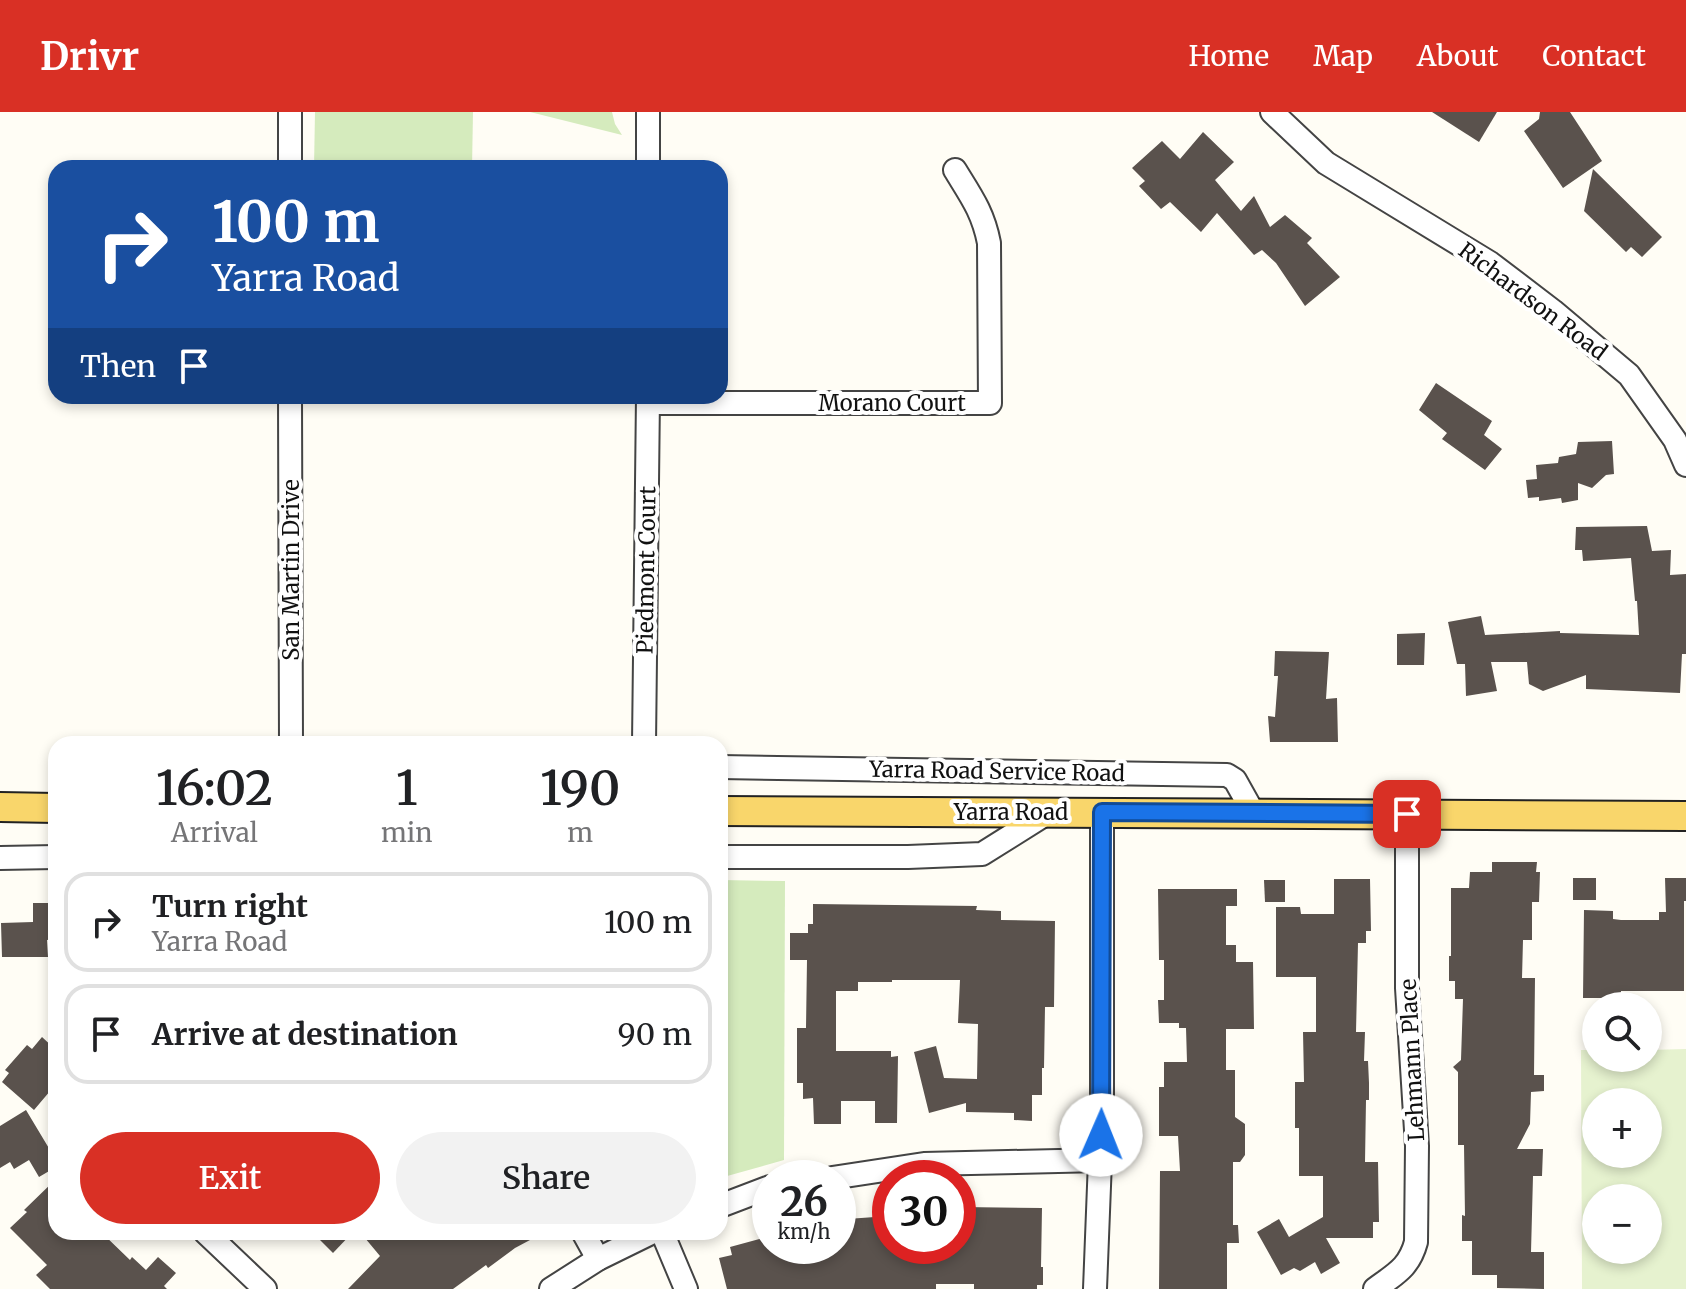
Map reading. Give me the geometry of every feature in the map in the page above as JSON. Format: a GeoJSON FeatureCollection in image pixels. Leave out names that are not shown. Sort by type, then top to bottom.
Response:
{"type":"FeatureCollection","features":[{"type":"Feature","properties":{"kind":"main road"},"geometry":{"type":"LineString","coordinates":[[0,807],[48,808]]}},
{"type":"Feature","properties":{"kind":"main road","name":"Yarra Road"},"geometry":{"type":"LineString","coordinates":[[728,811],[1686,816]]}},
{"type":"Feature","properties":{"kind":"street"},"geometry":{"type":"LineString","coordinates":[[290,112],[290,160]]}},
{"type":"Feature","properties":{"kind":"street"},"geometry":{"type":"LineString","coordinates":[[648,112],[648,160]]}},
{"type":"Feature","properties":{"kind":"street","name":"Richardson Road"},"geometry":{"type":"LineString","coordinates":[[1272,112],[1326,163],[1490,263],[1629,375],[1675,440],[1686,465]]}},
{"type":"Feature","properties":{"kind":"street","name":"Morano Court"},"geometry":{"type":"LineString","coordinates":[[728,401],[990,403],[989,243],[976,203],[955,170]]}},
{"type":"Feature","properties":{"kind":"street","name":"San Martin Drive"},"geometry":{"type":"LineString","coordinates":[[290,404],[291,736]]}},
{"type":"Feature","properties":{"kind":"street","name":"Piedmont Court"},"geometry":{"type":"LineString","coordinates":[[644,736],[648,404]]}},
{"type":"Feature","properties":{"kind":"street","name":"Yarra Road Service Road"},"geometry":{"type":"LineString","coordinates":[[728,767],[1227,775],[1235,780],[1254,814]]}},
{"type":"Feature","properties":{"kind":"street","name":"Yarra Road Service Road"},"geometry":{"type":"LineString","coordinates":[[728,857],[982,854],[1049,812]]}},
{"type":"Feature","properties":{"kind":"street"},"geometry":{"type":"LineString","coordinates":[[1095,1289],[1101,1160],[1102,812]]}},
{"type":"Feature","properties":{"kind":"street","name":"Lehmann Place"},"geometry":{"type":"LineString","coordinates":[[1375,1289],[1403,1269],[1412,1257],[1416,1242],[1417,1146],[1407,988],[1407,814]]}},
{"type":"Feature","properties":{"kind":"street"},"geometry":{"type":"LineString","coordinates":[[0,858],[48,857]]}},
{"type":"Feature","properties":{"kind":"street"},"geometry":{"type":"LineString","coordinates":[[856,1174],[924,1164],[1101,1160]]}},
{"type":"Feature","properties":{"kind":"street"},"geometry":{"type":"LineString","coordinates":[[728,1203],[752,1194]]}},
{"type":"Feature","properties":{"kind":"street"},"geometry":{"type":"LineString","coordinates":[[213,1240],[265,1289]]}},
{"type":"Feature","properties":{"kind":"street"},"geometry":{"type":"LineString","coordinates":[[587,1240],[598,1259]]}},
{"type":"Feature","properties":{"kind":"street"},"geometry":{"type":"LineString","coordinates":[[551,1289],[598,1259],[637,1240]]}},
{"type":"Feature","properties":{"kind":"street"},"geometry":{"type":"LineString","coordinates":[[665,1240],[686,1289]]}},
{"type":"Feature","properties":{"kind":"green space"},"geometry":{"type":"Polygon","coordinates":[[[315,112],[473,112],[472,160],[314,160],[315,112]]]}},
{"type":"Feature","properties":{"kind":"green space"},"geometry":{"type":"Polygon","coordinates":[[[530,112],[612,112],[622,135],[530,112]]]}},
{"type":"Feature","properties":{"kind":"green space"},"geometry":{"type":"Polygon","coordinates":[[[728,880],[785,881],[784,1160],[752,1160],[752,1169],[728,1176],[728,880]]]}},
{"type":"Feature","properties":{"kind":"green space"},"geometry":{"type":"Polygon","coordinates":[[[1686,1049],[1686,1289],[1582,1289],[1581,1050],[1582,1072],[1662,1072],[1662,1050],[1686,1049]]]}},
{"type":"Feature","properties":{"kind":"building"},"geometry":{"type":"Polygon","coordinates":[[[1432,112],[1497,112],[1479,142],[1432,112]]]}},
{"type":"Feature","properties":{"kind":"building"},"geometry":{"type":"Polygon","coordinates":[[[1540,112],[1570,112],[1602,161],[1563,188],[1524,131],[1539,119],[1540,112]]]}},
{"type":"Feature","properties":{"kind":"building"},"geometry":{"type":"Polygon","coordinates":[[[1203,132],[1234,162],[1215,180],[1241,211],[1254,196],[1270,227],[1285,215],[1312,238],[1307,243],[1340,277],[1305,306],[1276,263],[1262,250],[1254,255],[1217,213],[1201,232],[1170,202],[1161,209],[1139,186],[1145,181],[1132,168],[1162,141],[1180,159],[1203,132]]]}},
{"type":"Feature","properties":{"kind":"building"},"geometry":{"type":"Polygon","coordinates":[[[1593,169],[1662,237],[1642,257],[1631,247],[1626,252],[1584,211],[1593,169]]]}},
{"type":"Feature","properties":{"kind":"building"},"geometry":{"type":"Polygon","coordinates":[[[1436,383],[1492,421],[1484,435],[1502,449],[1485,470],[1442,439],[1447,433],[1419,410],[1436,383]]]}},
{"type":"Feature","properties":{"kind":"building"},"geometry":{"type":"Polygon","coordinates":[[[1612,441],[1614,474],[1606,475],[1592,488],[1578,483],[1578,500],[1562,503],[1561,498],[1539,501],[1539,497],[1528,498],[1526,480],[1537,479],[1536,465],[1558,463],[1559,457],[1576,454],[1578,442],[1612,441]]]}},
{"type":"Feature","properties":{"kind":"building"},"geometry":{"type":"Polygon","coordinates":[[[1647,526],[1652,551],[1671,550],[1670,575],[1686,574],[1686,654],[1682,654],[1680,693],[1586,689],[1586,675],[1543,691],[1529,684],[1527,662],[1491,662],[1497,691],[1466,696],[1465,664],[1457,664],[1448,622],[1481,616],[1485,635],[1560,631],[1639,635],[1631,558],[1583,561],[1582,550],[1575,550],[1576,527],[1647,526]]]}},
{"type":"Feature","properties":{"kind":"building"},"geometry":{"type":"Polygon","coordinates":[[[1425,633],[1424,665],[1397,665],[1397,634],[1425,633]]]}},
{"type":"Feature","properties":{"kind":"building"},"geometry":{"type":"Polygon","coordinates":[[[1275,651],[1329,652],[1326,699],[1337,698],[1338,742],[1270,742],[1268,716],[1275,717],[1278,676],[1274,676],[1275,651]]]}},
{"type":"Feature","properties":{"kind":"building"},"geometry":{"type":"Polygon","coordinates":[[[1492,862],[1537,862],[1536,872],[1540,872],[1539,902],[1532,902],[1532,940],[1523,940],[1522,978],[1535,978],[1534,1075],[1544,1075],[1544,1091],[1531,1092],[1530,1124],[1517,1149],[1543,1149],[1542,1176],[1533,1176],[1531,1252],[1544,1252],[1544,1289],[1497,1288],[1497,1275],[1472,1275],[1472,1241],[1462,1241],[1462,1215],[1465,1216],[1464,1145],[1458,1145],[1458,1072],[1453,1067],[1461,1060],[1463,999],[1455,999],[1455,981],[1449,981],[1451,888],[1469,888],[1470,872],[1492,872],[1492,862]]]}},
{"type":"Feature","properties":{"kind":"building"},"geometry":{"type":"Polygon","coordinates":[[[1573,878],[1596,878],[1596,900],[1573,900],[1573,878]]]}},
{"type":"Feature","properties":{"kind":"building"},"geometry":{"type":"Polygon","coordinates":[[[1665,878],[1686,878],[1684,991],[1583,992],[1584,910],[1613,911],[1613,919],[1621,920],[1659,920],[1659,912],[1666,912],[1665,878]]]}},
{"type":"Feature","properties":{"kind":"building"},"geometry":{"type":"Polygon","coordinates":[[[1334,879],[1370,879],[1371,931],[1366,931],[1366,943],[1358,943],[1356,1032],[1365,1032],[1364,1061],[1368,1061],[1369,1100],[1366,1100],[1365,1162],[1378,1162],[1379,1222],[1373,1222],[1373,1238],[1326,1238],[1340,1263],[1321,1274],[1315,1262],[1300,1271],[1294,1268],[1281,1275],[1257,1232],[1279,1219],[1289,1237],[1323,1217],[1323,1176],[1299,1176],[1299,1128],[1295,1128],[1295,1082],[1304,1082],[1303,1032],[1316,1032],[1316,977],[1276,977],[1276,907],[1300,907],[1301,914],[1334,914],[1334,879]]]}},
{"type":"Feature","properties":{"kind":"building"},"geometry":{"type":"Polygon","coordinates":[[[1264,880],[1285,880],[1285,902],[1265,902],[1264,880]]]}},
{"type":"Feature","properties":{"kind":"building"},"geometry":{"type":"Polygon","coordinates":[[[1158,889],[1237,889],[1237,906],[1226,906],[1226,945],[1236,945],[1236,962],[1253,962],[1254,1029],[1226,1029],[1226,1070],[1235,1070],[1235,1117],[1245,1124],[1245,1155],[1240,1162],[1233,1162],[1233,1225],[1238,1225],[1239,1243],[1227,1243],[1227,1289],[1159,1289],[1160,1171],[1180,1171],[1178,1136],[1159,1136],[1159,1087],[1164,1087],[1164,1062],[1187,1062],[1186,1028],[1179,1028],[1179,1023],[1159,1023],[1158,1000],[1164,1000],[1164,960],[1159,960],[1158,889]]]}},
{"type":"Feature","properties":{"kind":"building"},"geometry":{"type":"Polygon","coordinates":[[[33,903],[48,903],[48,957],[2,957],[1,923],[33,922],[33,903]]]}},
{"type":"Feature","properties":{"kind":"building"},"geometry":{"type":"Polygon","coordinates":[[[813,904],[977,906],[976,910],[1001,911],[1001,920],[1055,921],[1054,1007],[1045,1007],[1042,1095],[1032,1095],[1032,1121],[1014,1120],[1014,1113],[966,1112],[966,1103],[929,1113],[914,1052],[936,1046],[944,1078],[977,1079],[978,1024],[958,1023],[960,980],[892,980],[858,982],[858,991],[836,991],[836,1051],[891,1051],[891,1057],[898,1056],[897,1123],[875,1123],[875,1101],[841,1101],[841,1124],[814,1124],[813,1098],[803,1099],[803,1083],[797,1083],[797,1028],[806,1028],[807,960],[790,960],[790,933],[808,933],[808,924],[813,924],[813,904]]]}},
{"type":"Feature","properties":{"kind":"building"},"geometry":{"type":"Polygon","coordinates":[[[42,1037],[48,1043],[48,1093],[34,1110],[2,1082],[9,1073],[5,1070],[27,1045],[32,1049],[42,1037]]]}},
{"type":"Feature","properties":{"kind":"building"},"geometry":{"type":"Polygon","coordinates":[[[26,1110],[48,1147],[48,1172],[39,1177],[29,1160],[14,1169],[10,1162],[0,1168],[0,1126],[26,1110]]]}},
{"type":"Feature","properties":{"kind":"building"},"geometry":{"type":"Polygon","coordinates":[[[48,1187],[48,1240],[109,1240],[146,1270],[158,1257],[176,1273],[164,1286],[167,1289],[50,1289],[36,1275],[47,1265],[10,1228],[27,1212],[24,1210],[48,1187]]]}},
{"type":"Feature","properties":{"kind":"building"},"geometry":{"type":"Polygon","coordinates":[[[976,1207],[1042,1208],[1043,1285],[1037,1285],[1037,1289],[974,1289],[974,1284],[936,1284],[936,1289],[727,1289],[719,1258],[732,1255],[730,1247],[752,1241],[752,1264],[856,1264],[856,1218],[872,1217],[872,1264],[976,1264],[976,1207]]]}},
{"type":"Feature","properties":{"kind":"building"},"geometry":{"type":"Polygon","coordinates":[[[320,1240],[345,1240],[333,1253],[320,1240]]]}},
{"type":"Feature","properties":{"kind":"building"},"geometry":{"type":"Polygon","coordinates":[[[367,1240],[530,1240],[488,1268],[486,1265],[453,1289],[348,1289],[380,1256],[367,1240]]]}},
{"type":"Feature","properties":{"kind":"route"},"geometry":{"type":"LineString","coordinates":[[1101,1135],[1102,812],[1407,814]]}}]}
